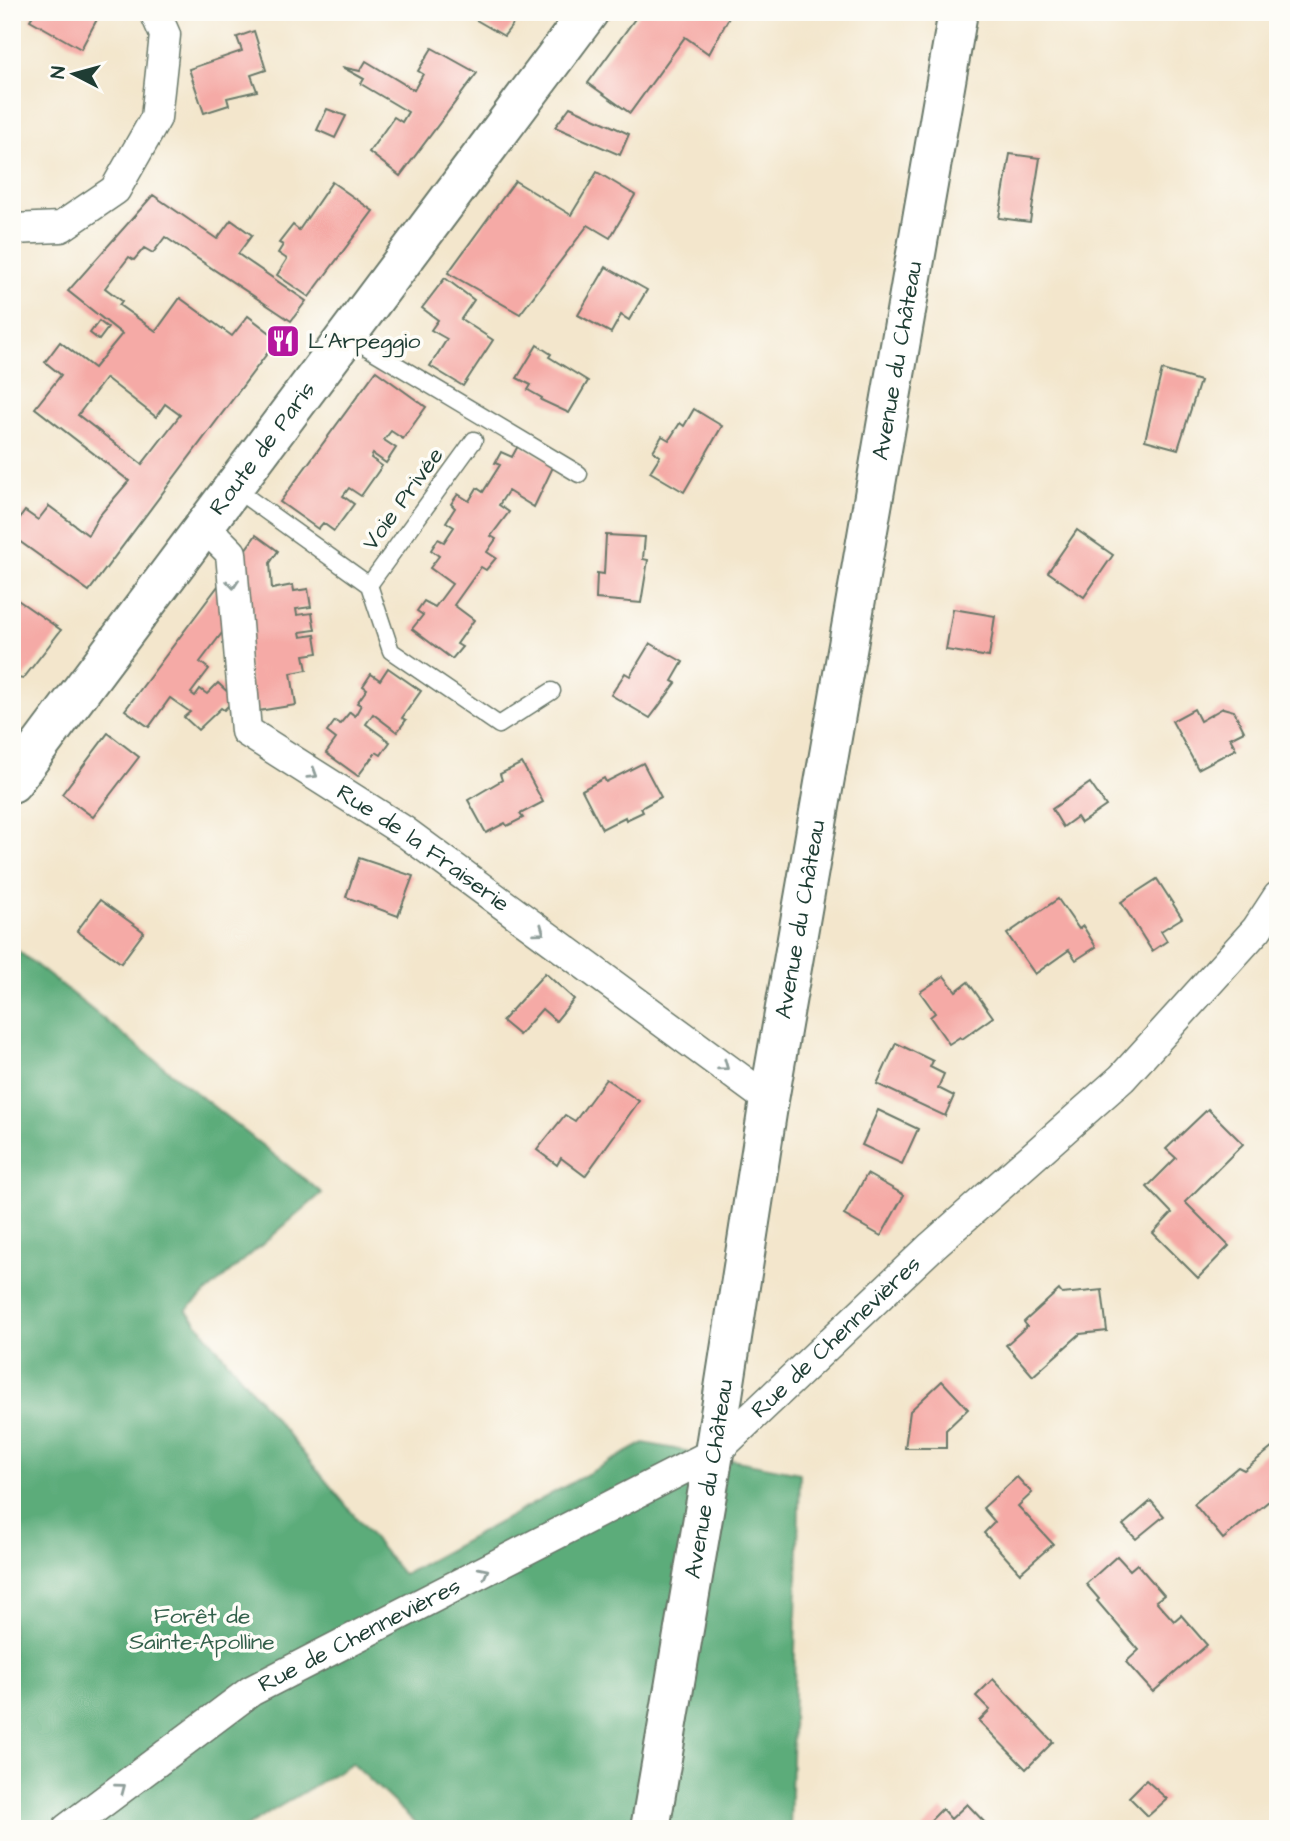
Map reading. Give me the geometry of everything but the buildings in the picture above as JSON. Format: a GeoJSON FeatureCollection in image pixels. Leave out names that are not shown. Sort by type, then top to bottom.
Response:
{"type":"FeatureCollection","features":[{"type":"Feature","properties":{"kind":"main road","name":"Route de Paris"},"geometry":{"type":"LineString","coordinates":[[12,783],[589,12]]}},
{"type":"Feature","properties":{"kind":"main road","name":"Avenue du Château"},"geometry":{"type":"LineString","coordinates":[[650,1829],[714,1453],[769,1100],[958,12]]}},
{"type":"Feature","properties":{"kind":"street"},"geometry":{"type":"LineString","coordinates":[[12,229],[61,227],[115,190],[156,117],[165,35],[155,12]]}},
{"type":"Feature","properties":{"kind":"street","name":"Rue de la Fraiserie"},"geometry":{"type":"LineString","coordinates":[[204,526],[231,553],[246,731],[405,832],[769,1100]]}},
{"type":"Feature","properties":{"kind":"street","name":"Rue de Chennevières"},"geometry":{"type":"LineString","coordinates":[[67,1829],[251,1692],[714,1453],[932,1247],[1122,1078],[1257,929],[1278,897]]}},
{"type":"Feature","properties":{"kind":"lane"},"geometry":{"type":"LineString","coordinates":[[348,336],[579,474]]}},
{"type":"Feature","properties":{"kind":"lane","name":"Voie Privée"},"geometry":{"type":"LineString","coordinates":[[369,585],[474,440]]}},
{"type":"Feature","properties":{"kind":"lane","name":"Voie Privée"},"geometry":{"type":"LineString","coordinates":[[234,488],[369,585],[391,651],[499,725],[552,691]]}},
{"type":"Feature","properties":{"kind":"green space","name":"Forêt de Sainte-Apolline"},"geometry":{"type":"Polygon","coordinates":[[[12,946],[322,1193],[186,1310],[403,1575],[644,1443],[800,1473],[790,1829],[422,1829],[352,1763],[242,1829],[12,1829],[12,946]]]}},
{"type":"Feature","properties":{"kind":"place","name":"L'Arpeggio"},"geometry":{"type":"Point","coordinates":[283,341]}}]}
